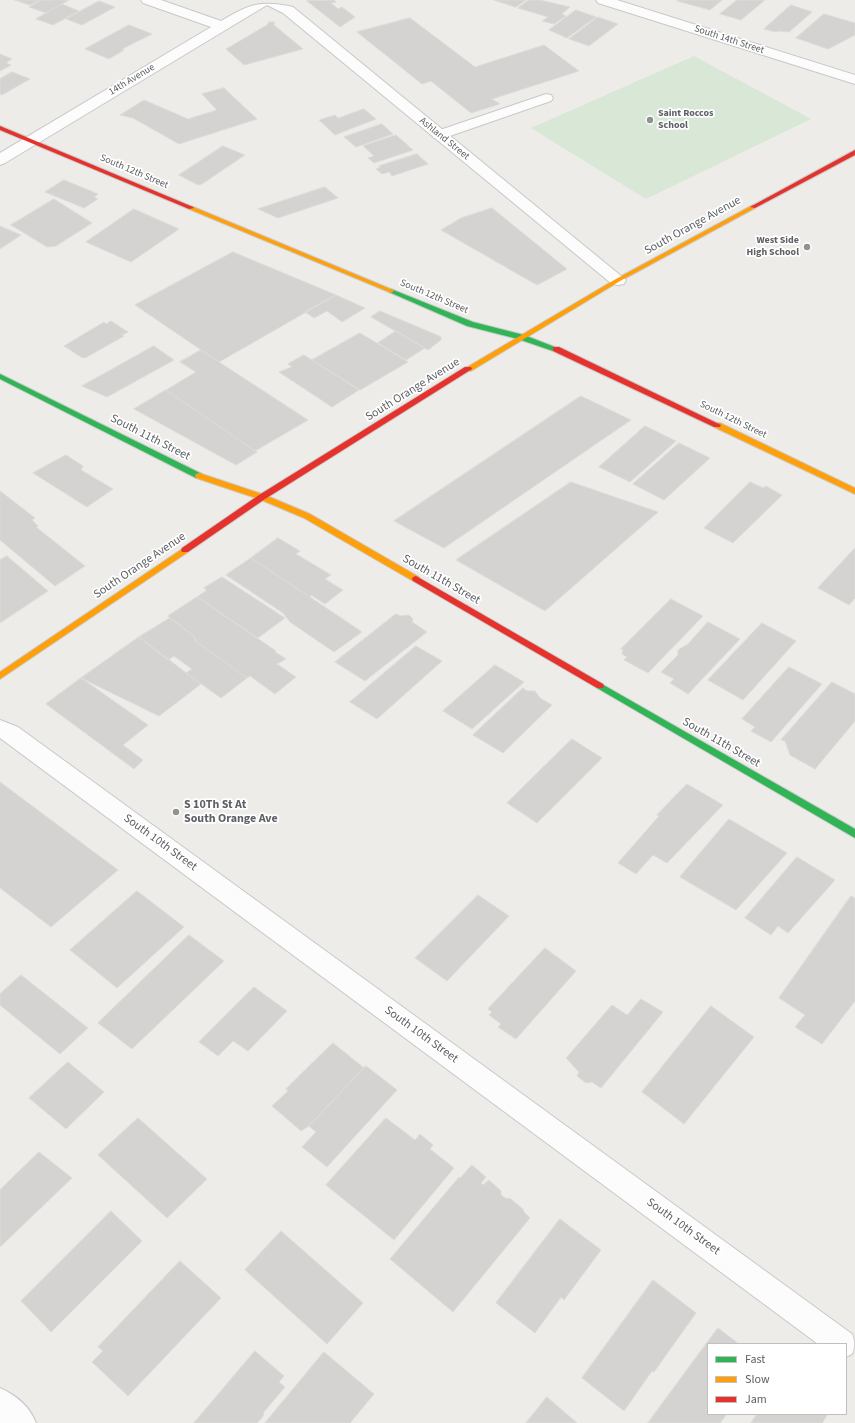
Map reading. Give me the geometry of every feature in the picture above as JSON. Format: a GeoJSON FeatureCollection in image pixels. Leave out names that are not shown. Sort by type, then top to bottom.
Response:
{"type":"FeatureCollection","features":[{"type":"Feature","properties":{"kind":"street"},"geometry":{"type":"LineString","coordinates":[[148,0],[222,26]]}},
{"type":"Feature","properties":{"kind":"street","name":"14th Avenue"},"geometry":{"type":"LineString","coordinates":[[0,160],[265,0]]}},
{"type":"Feature","properties":{"kind":"street","name":"Ashland Street"},"geometry":{"type":"LineString","coordinates":[[268,0],[288,10],[618,280]]}},
{"type":"Feature","properties":{"kind":"street","name":"South 14th Street"},"geometry":{"type":"LineString","coordinates":[[603,0],[855,80]]}},
{"type":"Feature","properties":{"kind":"street","name":"South 12th Street"},"geometry":{"type":"LineString","coordinates":[[0,128],[470,324],[522,337],[571,356],[855,491]]}},
{"type":"Feature","properties":{"kind":"street","name":"South Orange Avenue"},"geometry":{"type":"LineString","coordinates":[[0,676],[262,497],[522,337],[618,280],[855,152]]}},
{"type":"Feature","properties":{"kind":"street","name":"South 11th Street"},"geometry":{"type":"LineString","coordinates":[[0,376],[201,477],[262,497],[307,516],[855,834]]}},
{"type":"Feature","properties":{"kind":"street","name":"South 10th Street"},"geometry":{"type":"LineString","coordinates":[[0,728],[10,733],[841,1343]]}},
{"type":"Feature","properties":{"kind":"street"},"geometry":{"type":"LineString","coordinates":[[847,1348],[855,1354]]}},
{"type":"Feature","properties":{"kind":"street"},"geometry":{"type":"LineString","coordinates":[[0,1403],[21,1423]]}},
{"type":"Feature","properties":{"kind":"lane"},"geometry":{"type":"LineString","coordinates":[[439,135],[546,98]]}},
{"type":"Feature","properties":{"kind":"green space"},"geometry":{"type":"Polygon","coordinates":[[[694,56],[811,119],[646,199],[531,128],[694,56]]]}},
{"type":"Feature","properties":{"kind":"building"},"geometry":{"type":"Polygon","coordinates":[[[15,0],[40,0],[30,5],[15,0]]]}},
{"type":"Feature","properties":{"kind":"building"},"geometry":{"type":"Polygon","coordinates":[[[42,0],[69,0],[46,13],[29,7],[42,0]]]}},
{"type":"Feature","properties":{"kind":"building"},"geometry":{"type":"Polygon","coordinates":[[[334,0],[336,2],[331,3],[338,9],[342,7],[355,17],[340,27],[307,1],[334,0]]]}},
{"type":"Feature","properties":{"kind":"building"},"geometry":{"type":"Polygon","coordinates":[[[494,0],[526,0],[516,7],[494,0]]]}},
{"type":"Feature","properties":{"kind":"building"},"geometry":{"type":"Polygon","coordinates":[[[529,0],[540,0],[570,7],[562,14],[566,16],[554,24],[542,21],[548,17],[518,8],[529,0]]]}},
{"type":"Feature","properties":{"kind":"building"},"geometry":{"type":"Polygon","coordinates":[[[722,0],[710,10],[677,1],[722,0]]]}},
{"type":"Feature","properties":{"kind":"building"},"geometry":{"type":"Polygon","coordinates":[[[737,0],[765,0],[741,20],[720,14],[737,0]]]}},
{"type":"Feature","properties":{"kind":"building"},"geometry":{"type":"Polygon","coordinates":[[[99,1],[115,7],[82,25],[66,19],[99,1]]]}},
{"type":"Feature","properties":{"kind":"building"},"geometry":{"type":"Polygon","coordinates":[[[62,4],[79,11],[53,25],[36,19],[62,4]]]}},
{"type":"Feature","properties":{"kind":"building"},"geometry":{"type":"Polygon","coordinates":[[[791,5],[812,12],[789,32],[776,32],[764,29],[791,5]]]}},
{"type":"Feature","properties":{"kind":"building"},"geometry":{"type":"Polygon","coordinates":[[[576,10],[596,17],[567,38],[549,30],[576,10]]]}},
{"type":"Feature","properties":{"kind":"building"},"geometry":{"type":"Polygon","coordinates":[[[824,14],[855,23],[855,35],[828,49],[796,38],[824,14]]]}},
{"type":"Feature","properties":{"kind":"building"},"geometry":{"type":"Polygon","coordinates":[[[598,17],[618,24],[589,46],[569,39],[598,17]]]}},
{"type":"Feature","properties":{"kind":"building"},"geometry":{"type":"Polygon","coordinates":[[[410,18],[475,67],[544,45],[579,71],[492,99],[500,104],[471,113],[431,81],[422,84],[357,32],[410,18]]]}},
{"type":"Feature","properties":{"kind":"building"},"geometry":{"type":"Polygon","coordinates":[[[269,22],[275,22],[274,25],[303,49],[244,65],[226,49],[267,25],[269,22]]]}},
{"type":"Feature","properties":{"kind":"building"},"geometry":{"type":"Polygon","coordinates":[[[129,25],[152,34],[122,49],[124,50],[109,59],[85,49],[129,25]]]}},
{"type":"Feature","properties":{"kind":"building"},"geometry":{"type":"Polygon","coordinates":[[[0,54],[12,59],[6,63],[11,65],[0,71],[0,54]]]}},
{"type":"Feature","properties":{"kind":"building"},"geometry":{"type":"Polygon","coordinates":[[[12,72],[30,79],[2,95],[0,94],[0,79],[12,72]]]}},
{"type":"Feature","properties":{"kind":"building"},"geometry":{"type":"Polygon","coordinates":[[[224,88],[257,119],[179,144],[133,118],[120,115],[144,100],[188,119],[217,110],[202,94],[224,88]]]}},
{"type":"Feature","properties":{"kind":"building"},"geometry":{"type":"Polygon","coordinates":[[[364,109],[376,119],[335,135],[319,120],[335,115],[338,118],[364,109]]]}},
{"type":"Feature","properties":{"kind":"building"},"geometry":{"type":"Polygon","coordinates":[[[382,124],[393,134],[356,147],[344,137],[382,124]]]}},
{"type":"Feature","properties":{"kind":"building"},"geometry":{"type":"Polygon","coordinates":[[[396,135],[413,150],[374,163],[368,158],[374,156],[363,146],[396,135]]]}},
{"type":"Feature","properties":{"kind":"building"},"geometry":{"type":"Polygon","coordinates":[[[223,146],[245,155],[202,184],[198,185],[179,175],[223,146]]]}},
{"type":"Feature","properties":{"kind":"building"},"geometry":{"type":"Polygon","coordinates":[[[417,154],[428,164],[392,176],[389,172],[382,174],[376,169],[381,167],[379,166],[417,154]]]}},
{"type":"Feature","properties":{"kind":"building"},"geometry":{"type":"Polygon","coordinates":[[[64,180],[98,194],[94,197],[98,199],[84,208],[45,192],[64,180]]]}},
{"type":"Feature","properties":{"kind":"building"},"geometry":{"type":"Polygon","coordinates":[[[325,187],[338,198],[278,218],[258,209],[325,187]]]}},
{"type":"Feature","properties":{"kind":"building"},"geometry":{"type":"Polygon","coordinates":[[[54,199],[92,223],[56,246],[47,247],[11,225],[54,199]]]}},
{"type":"Feature","properties":{"kind":"building"},"geometry":{"type":"Polygon","coordinates":[[[492,208],[567,269],[537,285],[441,230],[461,218],[492,208]]]}},
{"type":"Feature","properties":{"kind":"building"},"geometry":{"type":"Polygon","coordinates":[[[134,209],[179,229],[131,262],[86,242],[134,209]]]}},
{"type":"Feature","properties":{"kind":"building"},"geometry":{"type":"Polygon","coordinates":[[[0,226],[21,235],[0,249],[0,226]]]}},
{"type":"Feature","properties":{"kind":"building"},"geometry":{"type":"Polygon","coordinates":[[[233,252],[336,295],[219,362],[135,305],[233,252]]]}},
{"type":"Feature","properties":{"kind":"building"},"geometry":{"type":"Polygon","coordinates":[[[336,295],[365,308],[342,322],[327,311],[314,318],[305,312],[336,295]]]}},
{"type":"Feature","properties":{"kind":"building"},"geometry":{"type":"Polygon","coordinates":[[[380,311],[437,335],[441,337],[441,340],[428,350],[371,317],[380,311]]]}},
{"type":"Feature","properties":{"kind":"building"},"geometry":{"type":"Polygon","coordinates":[[[111,321],[128,332],[122,335],[124,336],[85,358],[64,346],[104,322],[106,324],[111,321]]]}},
{"type":"Feature","properties":{"kind":"building"},"geometry":{"type":"Polygon","coordinates":[[[396,331],[425,348],[406,360],[378,343],[396,331]]]}},
{"type":"Feature","properties":{"kind":"building"},"geometry":{"type":"Polygon","coordinates":[[[360,333],[408,362],[360,390],[312,360],[360,333]]]}},
{"type":"Feature","properties":{"kind":"building"},"geometry":{"type":"Polygon","coordinates":[[[154,346],[174,360],[107,397],[82,386],[154,346]]]}},
{"type":"Feature","properties":{"kind":"building"},"geometry":{"type":"Polygon","coordinates":[[[201,350],[308,420],[255,451],[166,390],[196,372],[180,362],[201,350]]]}},
{"type":"Feature","properties":{"kind":"building"},"geometry":{"type":"Polygon","coordinates":[[[304,355],[359,390],[332,407],[279,372],[292,367],[288,364],[304,355]]]}},
{"type":"Feature","properties":{"kind":"building"},"geometry":{"type":"Polygon","coordinates":[[[166,390],[257,452],[236,465],[134,409],[166,390]]]}},
{"type":"Feature","properties":{"kind":"building"},"geometry":{"type":"Polygon","coordinates":[[[581,396],[631,420],[444,548],[394,521],[581,396]]]}},
{"type":"Feature","properties":{"kind":"building"},"geometry":{"type":"Polygon","coordinates":[[[645,426],[676,441],[630,482],[599,467],[645,426]]]}},
{"type":"Feature","properties":{"kind":"building"},"geometry":{"type":"Polygon","coordinates":[[[679,443],[710,458],[664,500],[633,484],[679,443]]]}},
{"type":"Feature","properties":{"kind":"building"},"geometry":{"type":"Polygon","coordinates":[[[66,455],[83,466],[81,470],[113,489],[87,507],[33,473],[66,455]]]}},
{"type":"Feature","properties":{"kind":"building"},"geometry":{"type":"Polygon","coordinates":[[[571,482],[658,512],[545,611],[456,560],[571,482]]]}},
{"type":"Feature","properties":{"kind":"building"},"geometry":{"type":"Polygon","coordinates":[[[750,482],[763,488],[766,486],[782,495],[733,543],[704,528],[750,482]]]}},
{"type":"Feature","properties":{"kind":"building"},"geometry":{"type":"Polygon","coordinates":[[[0,491],[35,518],[32,520],[38,526],[36,527],[85,566],[55,586],[0,540],[0,491]]]}},
{"type":"Feature","properties":{"kind":"building"},"geometry":{"type":"Polygon","coordinates":[[[278,538],[300,551],[296,554],[331,575],[325,579],[343,590],[325,604],[311,595],[310,597],[251,558],[278,538]]]}},
{"type":"Feature","properties":{"kind":"building"},"geometry":{"type":"Polygon","coordinates":[[[855,548],[855,598],[849,605],[818,588],[855,548]]]}},
{"type":"Feature","properties":{"kind":"building"},"geometry":{"type":"Polygon","coordinates":[[[7,556],[48,591],[0,623],[0,560],[7,556]]]}},
{"type":"Feature","properties":{"kind":"building"},"geometry":{"type":"Polygon","coordinates":[[[251,558],[362,632],[334,652],[290,622],[283,613],[226,575],[251,558]]]}},
{"type":"Feature","properties":{"kind":"building"},"geometry":{"type":"Polygon","coordinates":[[[222,577],[285,618],[258,638],[197,597],[207,590],[204,588],[222,577]]]}},
{"type":"Feature","properties":{"kind":"building"},"geometry":{"type":"Polygon","coordinates":[[[197,597],[286,659],[277,664],[296,677],[275,694],[250,676],[247,678],[195,641],[195,637],[168,616],[197,597]]]}},
{"type":"Feature","properties":{"kind":"building"},"geometry":{"type":"Polygon","coordinates":[[[671,599],[703,616],[648,673],[624,660],[627,657],[622,654],[623,650],[621,649],[671,599]]]}},
{"type":"Feature","properties":{"kind":"building"},"geometry":{"type":"Polygon","coordinates":[[[396,614],[400,616],[409,615],[413,619],[412,622],[427,632],[365,681],[335,662],[396,614]]]}},
{"type":"Feature","properties":{"kind":"building"},"geometry":{"type":"Polygon","coordinates":[[[170,618],[195,637],[195,641],[247,678],[221,698],[186,673],[192,669],[174,656],[168,660],[139,637],[170,618]]]}},
{"type":"Feature","properties":{"kind":"building"},"geometry":{"type":"Polygon","coordinates":[[[708,622],[740,639],[688,694],[670,683],[674,679],[661,672],[678,655],[678,650],[688,644],[708,622]]]}},
{"type":"Feature","properties":{"kind":"building"},"geometry":{"type":"Polygon","coordinates":[[[762,623],[796,641],[743,700],[708,680],[762,623]]]}},
{"type":"Feature","properties":{"kind":"building"},"geometry":{"type":"Polygon","coordinates":[[[139,637],[201,684],[159,716],[81,678],[139,637]]]}},
{"type":"Feature","properties":{"kind":"building"},"geometry":{"type":"Polygon","coordinates":[[[416,646],[442,661],[377,719],[350,702],[416,646]]]}},
{"type":"Feature","properties":{"kind":"building"},"geometry":{"type":"Polygon","coordinates":[[[495,665],[524,682],[472,729],[443,711],[495,665]]]}},
{"type":"Feature","properties":{"kind":"building"},"geometry":{"type":"Polygon","coordinates":[[[789,667],[822,684],[771,742],[751,731],[755,727],[742,719],[789,667]]]}},
{"type":"Feature","properties":{"kind":"building"},"geometry":{"type":"Polygon","coordinates":[[[81,678],[148,725],[123,745],[143,760],[134,769],[46,704],[81,678]]]}},
{"type":"Feature","properties":{"kind":"building"},"geometry":{"type":"Polygon","coordinates":[[[832,682],[855,694],[855,721],[815,769],[790,755],[785,741],[781,740],[832,682]]]}},
{"type":"Feature","properties":{"kind":"building"},"geometry":{"type":"Polygon","coordinates":[[[523,688],[527,691],[535,691],[540,698],[552,705],[503,753],[473,735],[523,688]]]}},
{"type":"Feature","properties":{"kind":"building"},"geometry":{"type":"Polygon","coordinates":[[[572,739],[602,758],[537,823],[507,803],[572,739]]]}},
{"type":"Feature","properties":{"kind":"building"},"geometry":{"type":"Polygon","coordinates":[[[0,782],[118,870],[51,927],[0,888],[0,782]]]}},
{"type":"Feature","properties":{"kind":"building"},"geometry":{"type":"Polygon","coordinates":[[[687,784],[723,805],[667,863],[653,855],[636,874],[618,863],[659,816],[657,815],[687,784]]]}},
{"type":"Feature","properties":{"kind":"building"},"geometry":{"type":"Polygon","coordinates":[[[729,819],[787,853],[736,910],[680,877],[729,819]]]}},
{"type":"Feature","properties":{"kind":"building"},"geometry":{"type":"Polygon","coordinates":[[[797,857],[835,880],[788,933],[778,926],[771,935],[745,918],[797,857]]]}},
{"type":"Feature","properties":{"kind":"building"},"geometry":{"type":"Polygon","coordinates":[[[137,891],[184,927],[117,988],[70,950],[137,891]]]}},
{"type":"Feature","properties":{"kind":"building"},"geometry":{"type":"Polygon","coordinates":[[[478,895],[509,916],[447,981],[415,958],[478,895]]]}},
{"type":"Feature","properties":{"kind":"building"},"geometry":{"type":"Polygon","coordinates":[[[851,896],[855,898],[855,1001],[822,1044],[795,1027],[805,1015],[779,998],[851,896]]]}},
{"type":"Feature","properties":{"kind":"building"},"geometry":{"type":"Polygon","coordinates":[[[189,935],[224,961],[132,1049],[98,1023],[189,935]]]}},
{"type":"Feature","properties":{"kind":"building"},"geometry":{"type":"Polygon","coordinates":[[[545,948],[576,971],[516,1039],[498,1027],[501,1024],[489,1015],[492,1012],[488,1009],[545,948]]]}},
{"type":"Feature","properties":{"kind":"building"},"geometry":{"type":"Polygon","coordinates":[[[21,975],[88,1028],[60,1054],[0,1005],[0,994],[21,975]]]}},
{"type":"Feature","properties":{"kind":"building"},"geometry":{"type":"Polygon","coordinates":[[[254,987],[287,1011],[248,1051],[233,1041],[218,1056],[199,1042],[254,987]]]}},
{"type":"Feature","properties":{"kind":"building"},"geometry":{"type":"Polygon","coordinates":[[[641,999],[663,1012],[601,1088],[592,1082],[586,1083],[577,1076],[579,1072],[566,1058],[612,1005],[627,1015],[641,999]]]}},
{"type":"Feature","properties":{"kind":"building"},"geometry":{"type":"Polygon","coordinates":[[[711,1006],[754,1037],[684,1124],[642,1092],[711,1006]]]}},
{"type":"Feature","properties":{"kind":"building"},"geometry":{"type":"Polygon","coordinates":[[[333,1043],[364,1068],[309,1126],[301,1131],[272,1106],[288,1091],[286,1089],[333,1043]]]}},
{"type":"Feature","properties":{"kind":"building"},"geometry":{"type":"Polygon","coordinates":[[[68,1062],[104,1092],[66,1129],[29,1098],[68,1062]]]}},
{"type":"Feature","properties":{"kind":"building"},"geometry":{"type":"Polygon","coordinates":[[[366,1066],[397,1090],[327,1167],[302,1147],[316,1132],[309,1126],[366,1066]]]}},
{"type":"Feature","properties":{"kind":"building"},"geometry":{"type":"Polygon","coordinates":[[[138,1118],[207,1179],[167,1218],[98,1155],[138,1118]]]}},
{"type":"Feature","properties":{"kind":"building"},"geometry":{"type":"Polygon","coordinates":[[[386,1118],[415,1140],[420,1134],[433,1145],[430,1149],[454,1168],[394,1240],[326,1185],[386,1118]]]}},
{"type":"Feature","properties":{"kind":"building"},"geometry":{"type":"Polygon","coordinates":[[[39,1152],[72,1178],[0,1247],[0,1190],[39,1152]]]}},
{"type":"Feature","properties":{"kind":"building"},"geometry":{"type":"Polygon","coordinates":[[[472,1165],[486,1177],[481,1183],[483,1185],[489,1180],[501,1191],[501,1195],[505,1198],[511,1199],[523,1209],[530,1218],[453,1312],[390,1259],[459,1177],[460,1178],[472,1165]]]}},
{"type":"Feature","properties":{"kind":"building"},"geometry":{"type":"Polygon","coordinates":[[[111,1211],[142,1241],[51,1332],[21,1301],[111,1211]]]}},
{"type":"Feature","properties":{"kind":"building"},"geometry":{"type":"Polygon","coordinates":[[[560,1219],[601,1250],[564,1300],[561,1297],[535,1333],[496,1303],[560,1219]]]}},
{"type":"Feature","properties":{"kind":"building"},"geometry":{"type":"Polygon","coordinates":[[[281,1231],[363,1303],[327,1344],[245,1270],[281,1231]]]}},
{"type":"Feature","properties":{"kind":"building"},"geometry":{"type":"Polygon","coordinates":[[[180,1261],[221,1298],[128,1396],[92,1362],[103,1351],[98,1347],[180,1261]]]}},
{"type":"Feature","properties":{"kind":"building"},"geometry":{"type":"Polygon","coordinates":[[[653,1280],[696,1313],[624,1411],[582,1378],[653,1280]]]}},
{"type":"Feature","properties":{"kind":"building"},"geometry":{"type":"Polygon","coordinates":[[[718,1328],[738,1343],[707,1343],[707,1415],[726,1415],[720,1423],[648,1423],[718,1328]]]}},
{"type":"Feature","properties":{"kind":"building"},"geometry":{"type":"Polygon","coordinates":[[[255,1351],[284,1376],[279,1382],[285,1387],[263,1413],[264,1415],[257,1423],[194,1423],[255,1351]]]}},
{"type":"Feature","properties":{"kind":"building"},"geometry":{"type":"Polygon","coordinates":[[[324,1352],[374,1394],[350,1423],[265,1423],[324,1352]]]}},
{"type":"Feature","properties":{"kind":"building"},"geometry":{"type":"Polygon","coordinates":[[[547,1397],[577,1423],[526,1423],[547,1397]]]}},
{"type":"Feature","properties":{"kind":"building"},"geometry":{"type":"Polygon","coordinates":[[[756,1415],[827,1415],[822,1423],[751,1423],[756,1415]]]}},
{"type":"Feature","properties":{"kind":"traffic: fast"},"geometry":{"type":"LineString","coordinates":[[391,291],[470,324],[521,337],[556,349]]}},
{"type":"Feature","properties":{"kind":"traffic: fast"},"geometry":{"type":"LineString","coordinates":[[0,376],[199,476]]}},
{"type":"Feature","properties":{"kind":"traffic: fast"},"geometry":{"type":"LineString","coordinates":[[600,686],[855,834]]}},
{"type":"Feature","properties":{"kind":"traffic: slow"},"geometry":{"type":"LineString","coordinates":[[468,369],[618,280],[753,207]]}},
{"type":"Feature","properties":{"kind":"traffic: slow"},"geometry":{"type":"LineString","coordinates":[[191,208],[391,291]]}},
{"type":"Feature","properties":{"kind":"traffic: slow"},"geometry":{"type":"LineString","coordinates":[[717,425],[855,491]]}},
{"type":"Feature","properties":{"kind":"traffic: slow"},"geometry":{"type":"LineString","coordinates":[[199,476],[262,497],[307,516],[416,579]]}},
{"type":"Feature","properties":{"kind":"traffic: slow"},"geometry":{"type":"LineString","coordinates":[[0,676],[185,550]]}},
{"type":"Feature","properties":{"kind":"traffic: jam"},"geometry":{"type":"LineString","coordinates":[[0,128],[191,208]]}},
{"type":"Feature","properties":{"kind":"traffic: jam"},"geometry":{"type":"LineString","coordinates":[[753,207],[855,152]]}},
{"type":"Feature","properties":{"kind":"traffic: jam"},"geometry":{"type":"LineString","coordinates":[[556,349],[717,425]]}},
{"type":"Feature","properties":{"kind":"traffic: jam"},"geometry":{"type":"LineString","coordinates":[[185,550],[262,497],[468,369]]}},
{"type":"Feature","properties":{"kind":"traffic: jam"},"geometry":{"type":"LineString","coordinates":[[416,579],[600,686]]}},
{"type":"Feature","properties":{"kind":"place","name":"Saint Roccos School"},"geometry":{"type":"Point","coordinates":[650,120]}},
{"type":"Feature","properties":{"kind":"place","name":"West Side High School"},"geometry":{"type":"Point","coordinates":[807,247]}},
{"type":"Feature","properties":{"kind":"place","name":"S 10Th St At South Orange Ave"},"geometry":{"type":"Point","coordinates":[176,812]}}]}
